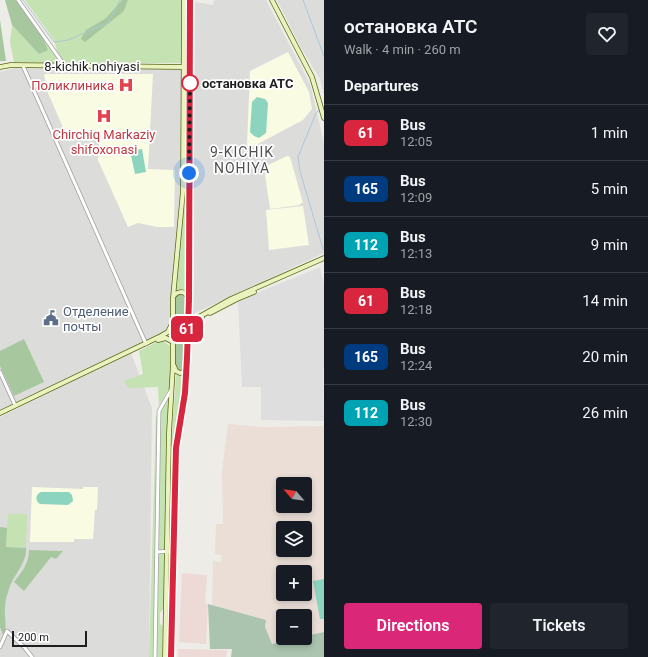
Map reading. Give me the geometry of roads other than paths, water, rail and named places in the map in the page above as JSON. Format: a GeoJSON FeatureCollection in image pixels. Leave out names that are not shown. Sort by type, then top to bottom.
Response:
{"type":"FeatureCollection","features":[{"type":"Feature","properties":{"kind":"main road"},"geometry":{"type":"LineString","coordinates":[[165,657],[169,433],[173,364],[173,298],[183,191],[184,0]]}},
{"type":"Feature","properties":{"kind":"main road"},"geometry":{"type":"LineString","coordinates":[[171,657],[176,448],[185,393],[189,299],[190,0]]}},
{"type":"Feature","properties":{"kind":"main road"},"geometry":{"type":"LineString","coordinates":[[272,0],[312,77],[324,118]]}},
{"type":"Feature","properties":{"kind":"main road"},"geometry":{"type":"LineString","coordinates":[[184,40],[191,40]]}},
{"type":"Feature","properties":{"kind":"main road","name":"8-kichik nohiyasi"},"geometry":{"type":"LineString","coordinates":[[0,66],[183,67]]}},
{"type":"Feature","properties":{"kind":"main road"},"geometry":{"type":"LineString","coordinates":[[183,93],[190,93]]}},
{"type":"Feature","properties":{"kind":"main road"},"geometry":{"type":"LineString","coordinates":[[183,191],[189,191]]}},
{"type":"Feature","properties":{"kind":"main road"},"geometry":{"type":"LineString","coordinates":[[188,308],[191,317],[199,317],[238,296],[324,260]]}},
{"type":"Feature","properties":{"kind":"main road"},"geometry":{"type":"LineString","coordinates":[[187,330],[200,318],[237,299],[324,260]]}},
{"type":"Feature","properties":{"kind":"main road"},"geometry":{"type":"LineString","coordinates":[[173,298],[176,294],[181,292],[186,294],[189,299]]}},
{"type":"Feature","properties":{"kind":"main road"},"geometry":{"type":"LineString","coordinates":[[0,412],[146,344],[166,333],[173,320]]}},
{"type":"Feature","properties":{"kind":"main road"},"geometry":{"type":"LineString","coordinates":[[146,344],[163,339],[169,339],[173,342]]}},
{"type":"Feature","properties":{"kind":"main road"},"geometry":{"type":"LineString","coordinates":[[173,364],[175,370],[180,373],[184,371],[187,364]]}},
{"type":"Feature","properties":{"kind":"street"},"geometry":{"type":"LineString","coordinates":[[18,0],[62,62],[63,66]]}},
{"type":"Feature","properties":{"kind":"street"},"geometry":{"type":"LineString","coordinates":[[23,66],[146,344]]}},
{"type":"Feature","properties":{"kind":"street"},"geometry":{"type":"LineString","coordinates":[[0,372],[15,405]]}},
{"type":"Feature","properties":{"kind":"street"},"geometry":{"type":"LineString","coordinates":[[155,657],[159,411],[172,390]]}},
{"type":"Feature","properties":{"kind":"street"},"geometry":{"type":"LineString","coordinates":[[157,552],[173,551]]}},
{"type":"Feature","properties":{"kind":"street"},"geometry":{"type":"LineString","coordinates":[[0,647],[7,631],[32,657]]}},
{"type":"Feature","properties":{"kind":"waterway"},"geometry":{"type":"LineString","coordinates":[[23,0],[54,42],[68,40],[108,23],[120,0]]}},
{"type":"Feature","properties":{"kind":"waterway"},"geometry":{"type":"LineString","coordinates":[[303,0],[324,56]]}},
{"type":"Feature","properties":{"kind":"waterway"},"geometry":{"type":"LineString","coordinates":[[320,109],[316,113],[298,157],[300,171],[323,249]]}},
{"type":"Feature","properties":{"kind":"place","name":"остановка АТС"},"geometry":{"type":"Point","coordinates":[190,83]}},
{"type":"Feature","properties":{"kind":"place","name":"Поликлиника"},"geometry":{"type":"Point","coordinates":[126,85]}},
{"type":"Feature","properties":{"kind":"place","name":"Chirchiq Markaziy shifoxonasi"},"geometry":{"type":"Point","coordinates":[104,116]}},
{"type":"Feature","properties":{"kind":"place","name":"Отделение почты"},"geometry":{"type":"Point","coordinates":[51,318]}},
{"type":"Feature","properties":{"kind":"district","name":"9-KICHIK NOHIYA"},"geometry":{"type":"Point","coordinates":[242,160]}}]}
